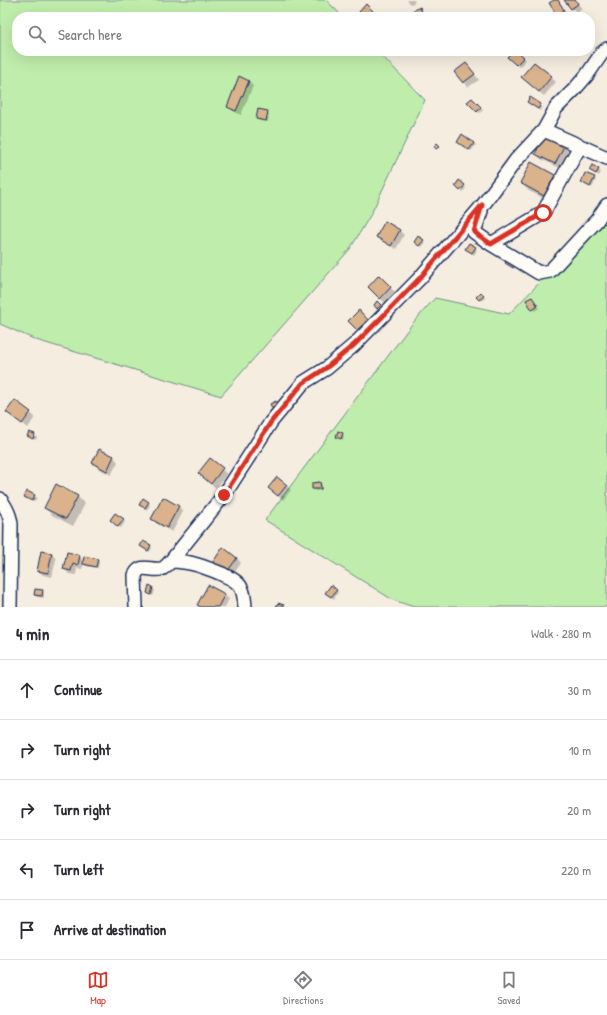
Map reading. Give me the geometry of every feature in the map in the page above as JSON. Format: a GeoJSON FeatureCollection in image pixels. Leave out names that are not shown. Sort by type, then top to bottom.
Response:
{"type":"FeatureCollection","features":[{"type":"Feature","properties":{"kind":"street"},"geometry":{"type":"LineString","coordinates":[[136,607],[135,575],[137,571],[143,568],[160,569],[165,567],[171,561],[224,495],[271,422],[303,383],[326,368],[354,345],[419,279],[482,205],[516,160],[544,130],[556,108],[578,85],[602,53],[607,49]]}},
{"type":"Feature","properties":{"kind":"street"},"geometry":{"type":"LineString","coordinates":[[544,130],[607,158]]}},
{"type":"Feature","properties":{"kind":"street"},"geometry":{"type":"LineString","coordinates":[[491,244],[543,213],[580,146]]}},
{"type":"Feature","properties":{"kind":"street"},"geometry":{"type":"LineString","coordinates":[[482,205],[474,232],[539,273],[546,273],[550,271],[597,220],[607,205]]}},
{"type":"Feature","properties":{"kind":"street"},"geometry":{"type":"LineString","coordinates":[[0,499],[7,509],[11,524],[10,607]]}},
{"type":"Feature","properties":{"kind":"street"},"geometry":{"type":"LineString","coordinates":[[171,561],[185,561],[205,566],[234,580],[241,587],[244,595],[244,607]]}},
{"type":"Feature","properties":{"kind":"green space"},"geometry":{"type":"Polygon","coordinates":[[[0,0],[326,0],[338,12],[12,12],[12,56],[382,56],[425,100],[371,214],[350,249],[221,396],[36,340],[0,324],[0,0]]]}},
{"type":"Feature","properties":{"kind":"green space"},"geometry":{"type":"Polygon","coordinates":[[[607,222],[607,607],[414,607],[393,600],[265,520],[412,324],[435,298],[509,314],[584,237],[607,222]]]}},
{"type":"Feature","properties":{"kind":"building"},"geometry":{"type":"Polygon","coordinates":[[[554,0],[558,0],[564,10],[561,12],[555,12],[549,3],[554,0]]]}},
{"type":"Feature","properties":{"kind":"building"},"geometry":{"type":"Polygon","coordinates":[[[564,0],[576,0],[578,4],[571,9],[564,0]]]}},
{"type":"Feature","properties":{"kind":"building"},"geometry":{"type":"Polygon","coordinates":[[[366,4],[373,11],[372,12],[359,12],[366,4]]]}},
{"type":"Feature","properties":{"kind":"building"},"geometry":{"type":"Polygon","coordinates":[[[420,7],[422,12],[413,12],[420,7]]]}},
{"type":"Feature","properties":{"kind":"building"},"geometry":{"type":"Polygon","coordinates":[[[523,56],[524,57],[516,65],[507,57],[523,56]]]}},
{"type":"Feature","properties":{"kind":"building"},"geometry":{"type":"Polygon","coordinates":[[[534,62],[552,76],[539,92],[521,77],[534,62]]]}},
{"type":"Feature","properties":{"kind":"building"},"geometry":{"type":"Polygon","coordinates":[[[466,63],[475,74],[463,83],[454,72],[466,63]]]}},
{"type":"Feature","properties":{"kind":"building"},"geometry":{"type":"Polygon","coordinates":[[[239,76],[249,81],[236,111],[227,107],[239,76]]]}},
{"type":"Feature","properties":{"kind":"building"},"geometry":{"type":"Polygon","coordinates":[[[530,97],[541,104],[538,109],[527,102],[530,97]]]}},
{"type":"Feature","properties":{"kind":"building"},"geometry":{"type":"Polygon","coordinates":[[[472,98],[481,107],[477,112],[467,102],[472,98]]]}},
{"type":"Feature","properties":{"kind":"building"},"geometry":{"type":"Polygon","coordinates":[[[258,109],[268,111],[266,121],[256,119],[258,109]]]}},
{"type":"Feature","properties":{"kind":"building"},"geometry":{"type":"Polygon","coordinates":[[[462,134],[474,143],[469,150],[457,142],[462,134]]]}},
{"type":"Feature","properties":{"kind":"building"},"geometry":{"type":"Polygon","coordinates":[[[544,136],[564,146],[555,164],[535,154],[544,136]]]}},
{"type":"Feature","properties":{"kind":"building"},"geometry":{"type":"Polygon","coordinates":[[[437,143],[440,146],[436,149],[434,146],[437,143]]]}},
{"type":"Feature","properties":{"kind":"building"},"geometry":{"type":"Polygon","coordinates":[[[531,162],[555,175],[544,196],[520,183],[531,162]]]}},
{"type":"Feature","properties":{"kind":"building"},"geometry":{"type":"Polygon","coordinates":[[[592,165],[599,169],[596,174],[589,170],[592,165]]]}},
{"type":"Feature","properties":{"kind":"building"},"geometry":{"type":"Polygon","coordinates":[[[585,173],[595,177],[590,187],[581,182],[585,173]]]}},
{"type":"Feature","properties":{"kind":"building"},"geometry":{"type":"Polygon","coordinates":[[[459,180],[465,185],[460,191],[455,186],[459,180]]]}},
{"type":"Feature","properties":{"kind":"building"},"geometry":{"type":"Polygon","coordinates":[[[385,221],[400,230],[391,246],[376,237],[385,221]]]}},
{"type":"Feature","properties":{"kind":"building"},"geometry":{"type":"Polygon","coordinates":[[[418,236],[424,240],[419,246],[414,242],[418,236]]]}},
{"type":"Feature","properties":{"kind":"building"},"geometry":{"type":"Polygon","coordinates":[[[469,243],[476,247],[472,253],[465,249],[469,243]]]}},
{"type":"Feature","properties":{"kind":"building"},"geometry":{"type":"Polygon","coordinates":[[[509,257],[517,263],[513,268],[505,263],[509,257]]]}},
{"type":"Feature","properties":{"kind":"building"},"geometry":{"type":"Polygon","coordinates":[[[379,275],[391,287],[380,299],[368,287],[379,275]]]}},
{"type":"Feature","properties":{"kind":"building"},"geometry":{"type":"Polygon","coordinates":[[[481,292],[484,296],[479,300],[476,297],[481,292]]]}},
{"type":"Feature","properties":{"kind":"building"},"geometry":{"type":"Polygon","coordinates":[[[532,297],[538,306],[532,310],[526,300],[532,297]]]}},
{"type":"Feature","properties":{"kind":"building"},"geometry":{"type":"Polygon","coordinates":[[[377,301],[381,305],[377,309],[374,305],[377,301]]]}},
{"type":"Feature","properties":{"kind":"building"},"geometry":{"type":"Polygon","coordinates":[[[359,310],[368,320],[357,330],[348,321],[359,310]]]}},
{"type":"Feature","properties":{"kind":"building"},"geometry":{"type":"Polygon","coordinates":[[[15,400],[31,412],[22,424],[6,412],[15,400]]]}},
{"type":"Feature","properties":{"kind":"building"},"geometry":{"type":"Polygon","coordinates":[[[276,401],[279,408],[273,410],[270,404],[276,401]]]}},
{"type":"Feature","properties":{"kind":"building"},"geometry":{"type":"Polygon","coordinates":[[[338,431],[343,433],[341,439],[336,437],[338,431]]]}},
{"type":"Feature","properties":{"kind":"building"},"geometry":{"type":"Polygon","coordinates":[[[29,432],[35,434],[33,439],[27,436],[29,432]]]}},
{"type":"Feature","properties":{"kind":"building"},"geometry":{"type":"Polygon","coordinates":[[[99,449],[114,456],[107,471],[92,463],[99,449]]]}},
{"type":"Feature","properties":{"kind":"building"},"geometry":{"type":"Polygon","coordinates":[[[210,458],[223,468],[211,484],[198,473],[210,458]]]}},
{"type":"Feature","properties":{"kind":"building"},"geometry":{"type":"Polygon","coordinates":[[[277,477],[287,485],[278,496],[268,488],[277,477]]]}},
{"type":"Feature","properties":{"kind":"building"},"geometry":{"type":"Polygon","coordinates":[[[320,482],[321,489],[312,489],[312,483],[320,482]]]}},
{"type":"Feature","properties":{"kind":"building"},"geometry":{"type":"Polygon","coordinates":[[[56,484],[78,496],[66,519],[44,508],[56,484]]]}},
{"type":"Feature","properties":{"kind":"building"},"geometry":{"type":"Polygon","coordinates":[[[27,491],[35,495],[32,501],[24,497],[27,491]]]}},
{"type":"Feature","properties":{"kind":"building"},"geometry":{"type":"Polygon","coordinates":[[[163,497],[179,506],[167,528],[151,519],[163,497]]]}},
{"type":"Feature","properties":{"kind":"building"},"geometry":{"type":"Polygon","coordinates":[[[143,498],[149,502],[145,508],[139,505],[143,498]]]}},
{"type":"Feature","properties":{"kind":"building"},"geometry":{"type":"Polygon","coordinates":[[[115,513],[124,519],[118,527],[110,520],[115,513]]]}},
{"type":"Feature","properties":{"kind":"building"},"geometry":{"type":"Polygon","coordinates":[[[143,541],[151,545],[148,551],[140,546],[143,541]]]}},
{"type":"Feature","properties":{"kind":"building"},"geometry":{"type":"Polygon","coordinates":[[[223,547],[237,558],[227,572],[213,562],[223,547]]]}},
{"type":"Feature","properties":{"kind":"building"},"geometry":{"type":"Polygon","coordinates":[[[41,551],[52,553],[48,573],[37,571],[41,551]]]}},
{"type":"Feature","properties":{"kind":"building"},"geometry":{"type":"Polygon","coordinates":[[[67,552],[80,555],[78,565],[73,563],[71,571],[63,569],[67,552]]]}},
{"type":"Feature","properties":{"kind":"building"},"geometry":{"type":"Polygon","coordinates":[[[84,556],[98,559],[96,567],[83,564],[84,556]]]}},
{"type":"Feature","properties":{"kind":"building"},"geometry":{"type":"Polygon","coordinates":[[[149,585],[153,587],[151,595],[147,593],[149,585]]]}},
{"type":"Feature","properties":{"kind":"building"},"geometry":{"type":"Polygon","coordinates":[[[208,585],[225,594],[218,607],[201,607],[197,605],[208,585]]]}},
{"type":"Feature","properties":{"kind":"building"},"geometry":{"type":"Polygon","coordinates":[[[331,585],[337,590],[331,597],[325,593],[331,585]]]}},
{"type":"Feature","properties":{"kind":"building"},"geometry":{"type":"Polygon","coordinates":[[[35,589],[43,590],[42,596],[34,595],[35,589]]]}},
{"type":"Feature","properties":{"kind":"building"},"geometry":{"type":"Polygon","coordinates":[[[278,603],[284,605],[283,607],[276,607],[278,603]]]}},
{"type":"Feature","properties":{"kind":"route"},"geometry":{"type":"LineString","coordinates":[[224,495],[271,422],[303,383],[326,368],[354,345],[419,279],[482,205],[474,232],[491,244],[543,213]]}}]}
